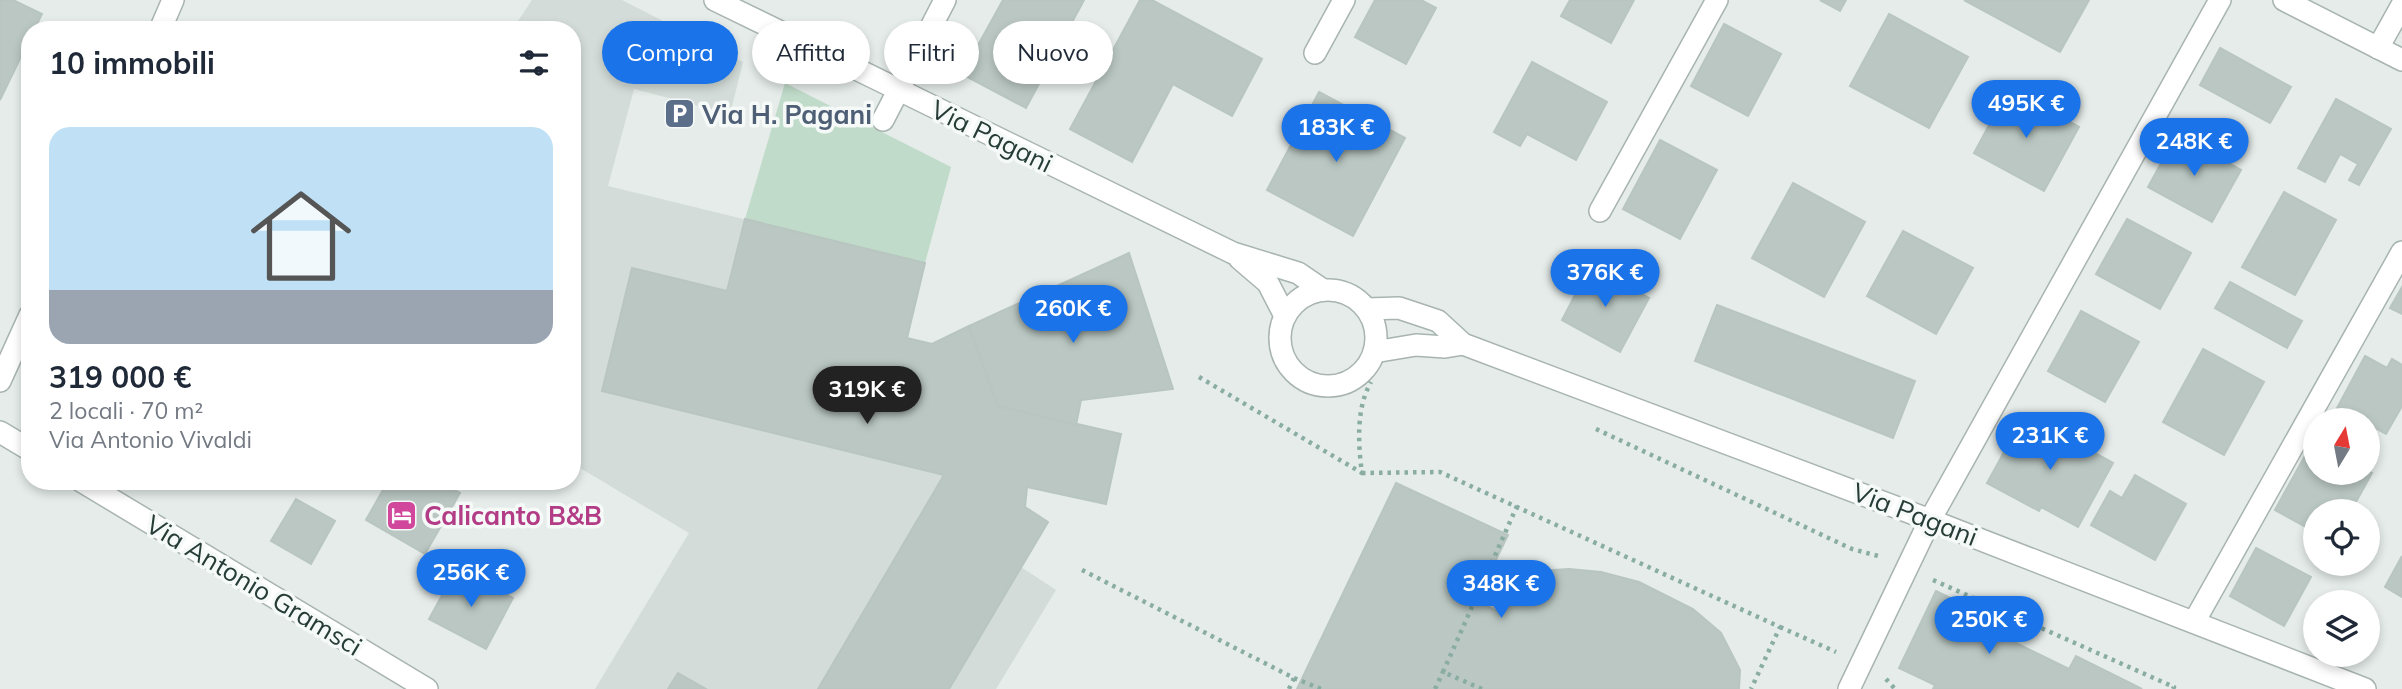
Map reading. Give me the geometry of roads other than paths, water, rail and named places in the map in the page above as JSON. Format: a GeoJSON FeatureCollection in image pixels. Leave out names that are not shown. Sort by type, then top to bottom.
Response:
{"type":"FeatureCollection","features":[{"type":"Feature","properties":{"kind":"street"},"geometry":{"type":"LineString","coordinates":[[164,21],[173,0]]}},
{"type":"Feature","properties":{"kind":"street","name":"Via Pagani"},"geometry":{"type":"LineString","coordinates":[[715,0],[1233,253]]}},
{"type":"Feature","properties":{"kind":"street"},"geometry":{"type":"LineString","coordinates":[[883,120],[945,0]]}},
{"type":"Feature","properties":{"kind":"street"},"geometry":{"type":"LineString","coordinates":[[1315,53],[1344,0]]}},
{"type":"Feature","properties":{"kind":"street"},"geometry":{"type":"LineString","coordinates":[[1600,211],[1717,0]]}},
{"type":"Feature","properties":{"kind":"street"},"geometry":{"type":"LineString","coordinates":[[1849,689],[1930,520],[2220,0]]}},
{"type":"Feature","properties":{"kind":"street"},"geometry":{"type":"LineString","coordinates":[[2284,0],[2402,60]]}},
{"type":"Feature","properties":{"kind":"street"},"geometry":{"type":"LineString","coordinates":[[2378,48],[2402,5]]}},
{"type":"Feature","properties":{"kind":"street"},"geometry":{"type":"LineString","coordinates":[[1233,253],[1298,272],[1323,290]]}},
{"type":"Feature","properties":{"kind":"street"},"geometry":{"type":"LineString","coordinates":[[1233,253],[1268,283],[1285,316]]}},
{"type":"Feature","properties":{"kind":"street"},"geometry":{"type":"LineString","coordinates":[[2194,622],[2402,253]]}},
{"type":"Feature","properties":{"kind":"street"},"geometry":{"type":"LineString","coordinates":[[1376,362],[1376,330],[1367,309],[1343,292],[1314,292],[1297,301],[1285,316],[1280,329],[1282,354],[1293,371],[1310,382],[1330,386],[1350,381],[1376,362],[1416,345],[1445,347],[1464,344]]}},
{"type":"Feature","properties":{"kind":"street"},"geometry":{"type":"LineString","coordinates":[[1367,309],[1399,308],[1438,321],[1464,344]]}},
{"type":"Feature","properties":{"kind":"street"},"geometry":{"type":"LineString","coordinates":[[0,381],[21,335]]}},
{"type":"Feature","properties":{"kind":"street","name":"Via Pagani"},"geometry":{"type":"LineString","coordinates":[[1464,344],[1930,520],[2365,689]]}},
{"type":"Feature","properties":{"kind":"street"},"geometry":{"type":"LineString","coordinates":[[0,432],[21,445]]}},
{"type":"Feature","properties":{"kind":"street","name":"Via Antonio Gramsci"},"geometry":{"type":"LineString","coordinates":[[96,490],[427,689]]}},
{"type":"Feature","properties":{"kind":"place","name":"Via H. Pagani"},"geometry":{"type":"Point","coordinates":[679,114]}},
{"type":"Feature","properties":{"kind":"place","name":"Calicanto B&B"},"geometry":{"type":"Point","coordinates":[401,515]}}]}
